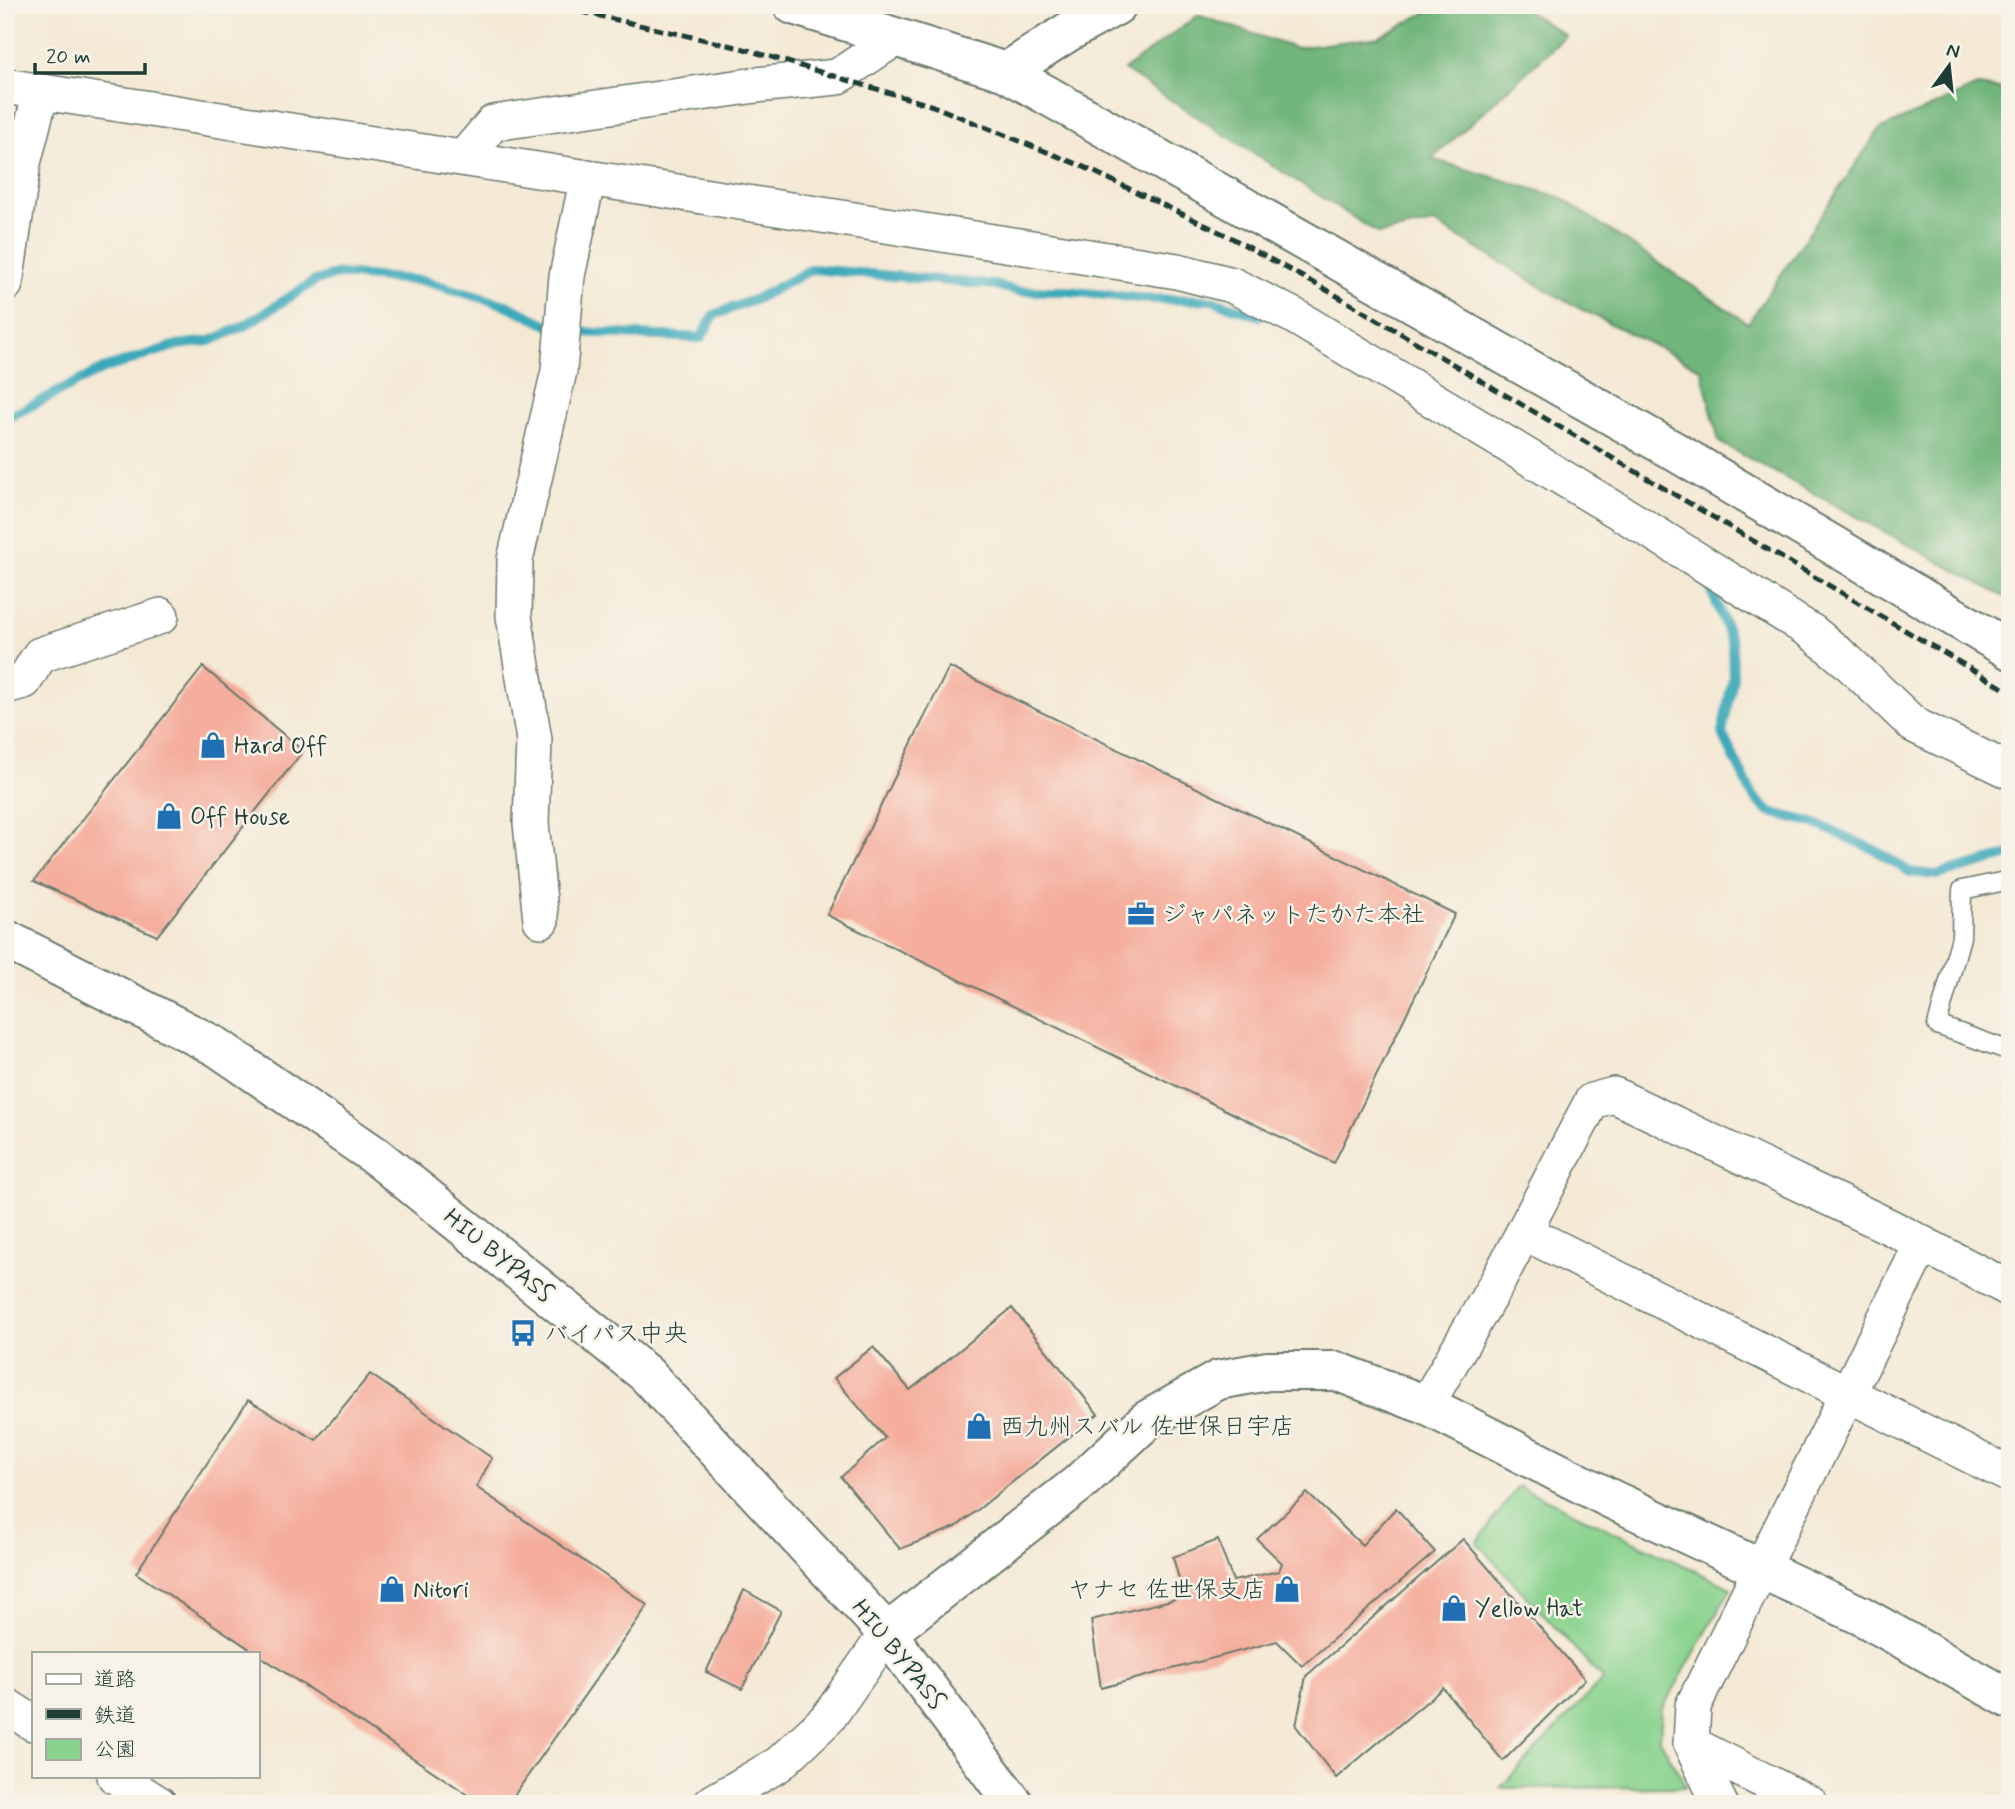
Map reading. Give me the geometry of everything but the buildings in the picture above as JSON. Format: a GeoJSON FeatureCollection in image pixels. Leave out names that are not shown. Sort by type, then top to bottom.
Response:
{"type":"FeatureCollection","features":[{"type":"Feature","properties":{"kind":"main road"},"geometry":{"type":"LineString","coordinates":[[793,5],[1006,72],[1674,451],[2010,650]]}},
{"type":"Feature","properties":{"kind":"main road"},"geometry":{"type":"LineString","coordinates":[[1006,72],[1068,32],[1117,5]]}},
{"type":"Feature","properties":{"kind":"main road","name":"HIU BYPASS"},"geometry":{"type":"LineString","coordinates":[[5,939],[217,1047],[377,1157],[646,1374],[887,1633],[1014,1804]]}},
{"type":"Feature","properties":{"kind":"main road"},"geometry":{"type":"LineString","coordinates":[[887,1633],[1078,1484],[1147,1420],[1218,1380],[1268,1370],[1336,1371],[1426,1405],[1759,1570],[1860,1615],[2010,1699]]}},
{"type":"Feature","properties":{"kind":"street"},"geometry":{"type":"LineString","coordinates":[[464,157],[493,123],[756,85],[837,77],[897,37]]}},
{"type":"Feature","properties":{"kind":"street"},"geometry":{"type":"LineString","coordinates":[[5,86],[1177,271],[1233,285],[1305,323],[1646,528],[1812,632],[1847,661],[1913,726],[2010,771]]}},
{"type":"Feature","properties":{"kind":"street"},"geometry":{"type":"LineString","coordinates":[[5,284],[23,163],[41,92]]}},
{"type":"Feature","properties":{"kind":"street"},"geometry":{"type":"LineString","coordinates":[[541,920],[531,823],[534,740],[514,616],[515,560],[556,383],[567,276],[588,177]]}},
{"type":"Feature","properties":{"kind":"street"},"geometry":{"type":"LineString","coordinates":[[5,686],[24,681],[40,655],[161,616]]}},
{"type":"Feature","properties":{"kind":"street"},"geometry":{"type":"LineString","coordinates":[[1426,1405],[1524,1232],[1592,1101],[1614,1095],[1922,1244],[2001,1275]]}},
{"type":"Feature","properties":{"kind":"street"},"geometry":{"type":"LineString","coordinates":[[1524,1232],[2010,1475]]}},
{"type":"Feature","properties":{"kind":"street"},"geometry":{"type":"LineString","coordinates":[[1720,1804],[1691,1744],[1693,1706],[1759,1570],[1850,1395],[1922,1244]]}},
{"type":"Feature","properties":{"kind":"street"},"geometry":{"type":"LineString","coordinates":[[710,1804],[779,1764],[828,1718],[887,1633]]}},
{"type":"Feature","properties":{"kind":"street"},"geometry":{"type":"LineString","coordinates":[[5,1705],[32,1722]]}},
{"type":"Feature","properties":{"kind":"street"},"geometry":{"type":"LineString","coordinates":[[1691,1744],[1810,1804]]}},
{"type":"Feature","properties":{"kind":"street"},"geometry":{"type":"LineString","coordinates":[[118,1778],[159,1804]]}},
{"type":"Feature","properties":{"kind":"lane"},"geometry":{"type":"LineString","coordinates":[[2010,880],[1962,890],[1961,937],[1937,1025],[2010,1051]]}},
{"type":"Feature","properties":{"kind":"green space"},"geometry":{"type":"Polygon","coordinates":[[[1440,5],[1518,5],[1566,36],[1432,159],[1560,197],[1748,323],[1879,130],[1977,86],[2010,90],[2010,600],[1719,442],[1701,369],[1569,303],[1434,223],[1379,234],[1124,70],[1198,15],[1295,48],[1379,37],[1440,5]]]}},
{"type":"Feature","properties":{"kind":"green space"},"geometry":{"type":"Polygon","coordinates":[[[1518,1486],[1731,1588],[1662,1710],[1660,1739],[1686,1787],[1500,1788],[1603,1679],[1477,1543],[1518,1486]]]}},
{"type":"Feature","properties":{"kind":"waterway"},"geometry":{"type":"LineString","coordinates":[[5,419],[103,369],[177,345],[210,341],[244,326],[315,281],[338,274],[424,281],[506,305],[548,325],[579,332],[701,338],[714,315],[756,299],[812,269],[995,285],[1017,291],[1067,291],[1147,299],[1212,300],[1259,316]]}},
{"type":"Feature","properties":{"kind":"waterway"},"geometry":{"type":"LineString","coordinates":[[1702,580],[1709,584],[1732,643],[1733,677],[1722,733],[1753,796],[1769,812],[1814,823],[1875,850],[1910,872],[1937,875],[2010,855]]}},
{"type":"Feature","properties":{"kind":"railway"},"geometry":{"type":"LineString","coordinates":[[551,5],[741,48],[933,106],[1084,167],[1230,237],[1339,297],[2010,692]]}},
{"type":"Feature","properties":{"kind":"place","name":"Hard Off"},"geometry":{"type":"Point","coordinates":[213,745]}},
{"type":"Feature","properties":{"kind":"place","name":"Off House"},"geometry":{"type":"Point","coordinates":[169,816]}},
{"type":"Feature","properties":{"kind":"place","name":"ジャパネットたかた本社"},"geometry":{"type":"Point","coordinates":[1141,914]}},
{"type":"Feature","properties":{"kind":"place","name":"バイパス中央"},"geometry":{"type":"Point","coordinates":[523,1333]}},
{"type":"Feature","properties":{"kind":"place","name":"西九州スバル 佐世保日宇店"},"geometry":{"type":"Point","coordinates":[979,1426]}},
{"type":"Feature","properties":{"kind":"place","name":"Nitori"},"geometry":{"type":"Point","coordinates":[392,1589]}},
{"type":"Feature","properties":{"kind":"place","name":"ヤナセ 佐世保支店"},"geometry":{"type":"Point","coordinates":[1287,1589]}},
{"type":"Feature","properties":{"kind":"place","name":"Yellow Hat"},"geometry":{"type":"Point","coordinates":[1454,1608]}}]}
